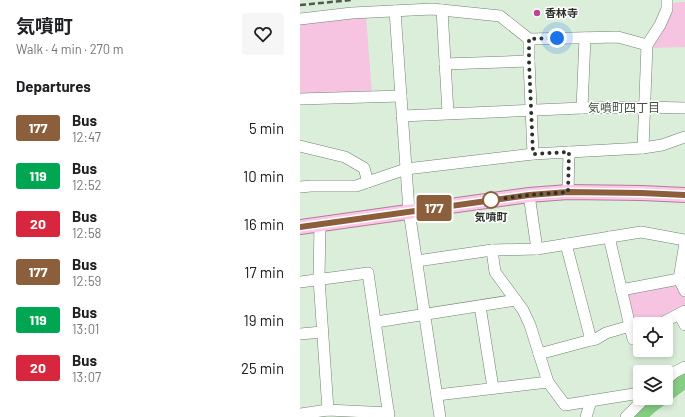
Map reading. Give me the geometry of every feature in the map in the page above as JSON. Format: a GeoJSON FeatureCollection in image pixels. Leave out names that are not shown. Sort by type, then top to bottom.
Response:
{"type":"FeatureCollection","features":[{"type":"Feature","properties":{"kind":"main road"},"geometry":{"type":"LineString","coordinates":[[300,227],[529,195],[568,192],[685,195]]}},
{"type":"Feature","properties":{"kind":"street"},"geometry":{"type":"LineString","coordinates":[[643,148],[647,45],[667,9],[667,0]]}},
{"type":"Feature","properties":{"kind":"street"},"geometry":{"type":"LineString","coordinates":[[300,19],[352,13],[442,10],[500,16],[529,39],[618,37],[647,45]]}},
{"type":"Feature","properties":{"kind":"street"},"geometry":{"type":"LineString","coordinates":[[442,10],[448,113]]}},
{"type":"Feature","properties":{"kind":"street"},"geometry":{"type":"LineString","coordinates":[[395,11],[409,212],[440,417]]}},
{"type":"Feature","properties":{"kind":"street"},"geometry":{"type":"LineString","coordinates":[[582,108],[585,38]]}},
{"type":"Feature","properties":{"kind":"street"},"geometry":{"type":"LineString","coordinates":[[529,39],[533,154]]}},
{"type":"Feature","properties":{"kind":"street"},"geometry":{"type":"LineString","coordinates":[[445,64],[529,61]]}},
{"type":"Feature","properties":{"kind":"street"},"geometry":{"type":"LineString","coordinates":[[300,99],[400,96]]}},
{"type":"Feature","properties":{"kind":"street"},"geometry":{"type":"LineString","coordinates":[[402,116],[582,108],[685,108]]}},
{"type":"Feature","properties":{"kind":"street"},"geometry":{"type":"LineString","coordinates":[[300,187],[356,186],[406,169],[533,154],[643,148],[662,145],[685,137]]}},
{"type":"Feature","properties":{"kind":"street"},"geometry":{"type":"LineString","coordinates":[[300,146],[345,157],[364,168],[368,182]]}},
{"type":"Feature","properties":{"kind":"street"},"geometry":{"type":"LineString","coordinates":[[568,192],[569,152]]}},
{"type":"Feature","properties":{"kind":"street"},"geometry":{"type":"LineString","coordinates":[[529,195],[536,249]]}},
{"type":"Feature","properties":{"kind":"street"},"geometry":{"type":"LineString","coordinates":[[320,224],[319,280],[328,410]]}},
{"type":"Feature","properties":{"kind":"street"},"geometry":{"type":"LineString","coordinates":[[417,261],[492,250],[536,249],[641,232],[685,241],[679,279],[685,291]]}},
{"type":"Feature","properties":{"kind":"street"},"geometry":{"type":"LineString","coordinates":[[609,237],[633,339]]}},
{"type":"Feature","properties":{"kind":"street"},"geometry":{"type":"LineString","coordinates":[[566,244],[591,340]]}},
{"type":"Feature","properties":{"kind":"street"},"geometry":{"type":"LineString","coordinates":[[492,250],[495,272],[523,310],[530,325],[548,382],[565,405],[633,394]]}},
{"type":"Feature","properties":{"kind":"street"},"geometry":{"type":"LineString","coordinates":[[300,282],[368,272],[389,415],[328,410],[300,414]]}},
{"type":"Feature","properties":{"kind":"street"},"geometry":{"type":"LineString","coordinates":[[621,290],[679,279]]}},
{"type":"Feature","properties":{"kind":"street"},"geometry":{"type":"LineString","coordinates":[[376,322],[516,300]]}},
{"type":"Feature","properties":{"kind":"street"},"geometry":{"type":"LineString","coordinates":[[480,306],[493,388]]}},
{"type":"Feature","properties":{"kind":"street"},"geometry":{"type":"LineString","coordinates":[[673,317],[682,312],[685,325]]}},
{"type":"Feature","properties":{"kind":"street"},"geometry":{"type":"LineString","coordinates":[[539,354],[591,340],[606,333],[630,326]]}},
{"type":"Feature","properties":{"kind":"street"},"geometry":{"type":"LineString","coordinates":[[300,334],[322,332]]}},
{"type":"Feature","properties":{"kind":"street"},"geometry":{"type":"LineString","coordinates":[[673,374],[685,367]]}},
{"type":"Feature","properties":{"kind":"street"},"geometry":{"type":"LineString","coordinates":[[437,395],[548,382]]}},
{"type":"Feature","properties":{"kind":"street"},"geometry":{"type":"LineString","coordinates":[[586,417],[591,401]]}},
{"type":"Feature","properties":{"kind":"street"},"geometry":{"type":"LineString","coordinates":[[626,417],[638,405]]}},
{"type":"Feature","properties":{"kind":"shaded area"},"geometry":{"type":"Polygon","coordinates":[[[685,2],[685,47],[651,48],[670,5],[673,3],[685,2]]]}},
{"type":"Feature","properties":{"kind":"shaded area"},"geometry":{"type":"Polygon","coordinates":[[[366,16],[372,94],[300,95],[300,22],[366,16]]]}},
{"type":"Feature","properties":{"kind":"shaded area"},"geometry":{"type":"Polygon","coordinates":[[[677,284],[685,298],[685,307],[666,317],[633,317],[627,291],[677,284]]]}},
{"type":"Feature","properties":{"kind":"waterway"},"geometry":{"type":"LineString","coordinates":[[673,390],[685,381]]}},
{"type":"Feature","properties":{"kind":"waterway"},"geometry":{"type":"LineString","coordinates":[[639,417],[653,405]]}},
{"type":"Feature","properties":{"kind":"railway"},"geometry":{"type":"LineString","coordinates":[[300,5],[352,0]]}},
{"type":"Feature","properties":{"kind":"bus line","name":"177"},"geometry":{"type":"LineString","coordinates":[[300,227],[529,195],[568,192],[685,195]]}},
{"type":"Feature","properties":{"kind":"place","name":"香林寺"},"geometry":{"type":"Point","coordinates":[537,13]}},
{"type":"Feature","properties":{"kind":"place","name":"気噴町"},"geometry":{"type":"Point","coordinates":[491,200]}},
{"type":"Feature","properties":{"kind":"district","name":"気噴町四丁目"},"geometry":{"type":"Point","coordinates":[624,108]}},
{"type":"Feature","properties":{"kind":"route"},"geometry":{"type":"LineString","coordinates":[[491,200],[484,201],[568,192],[569,152],[533,154],[529,39],[557,38]]}}]}
